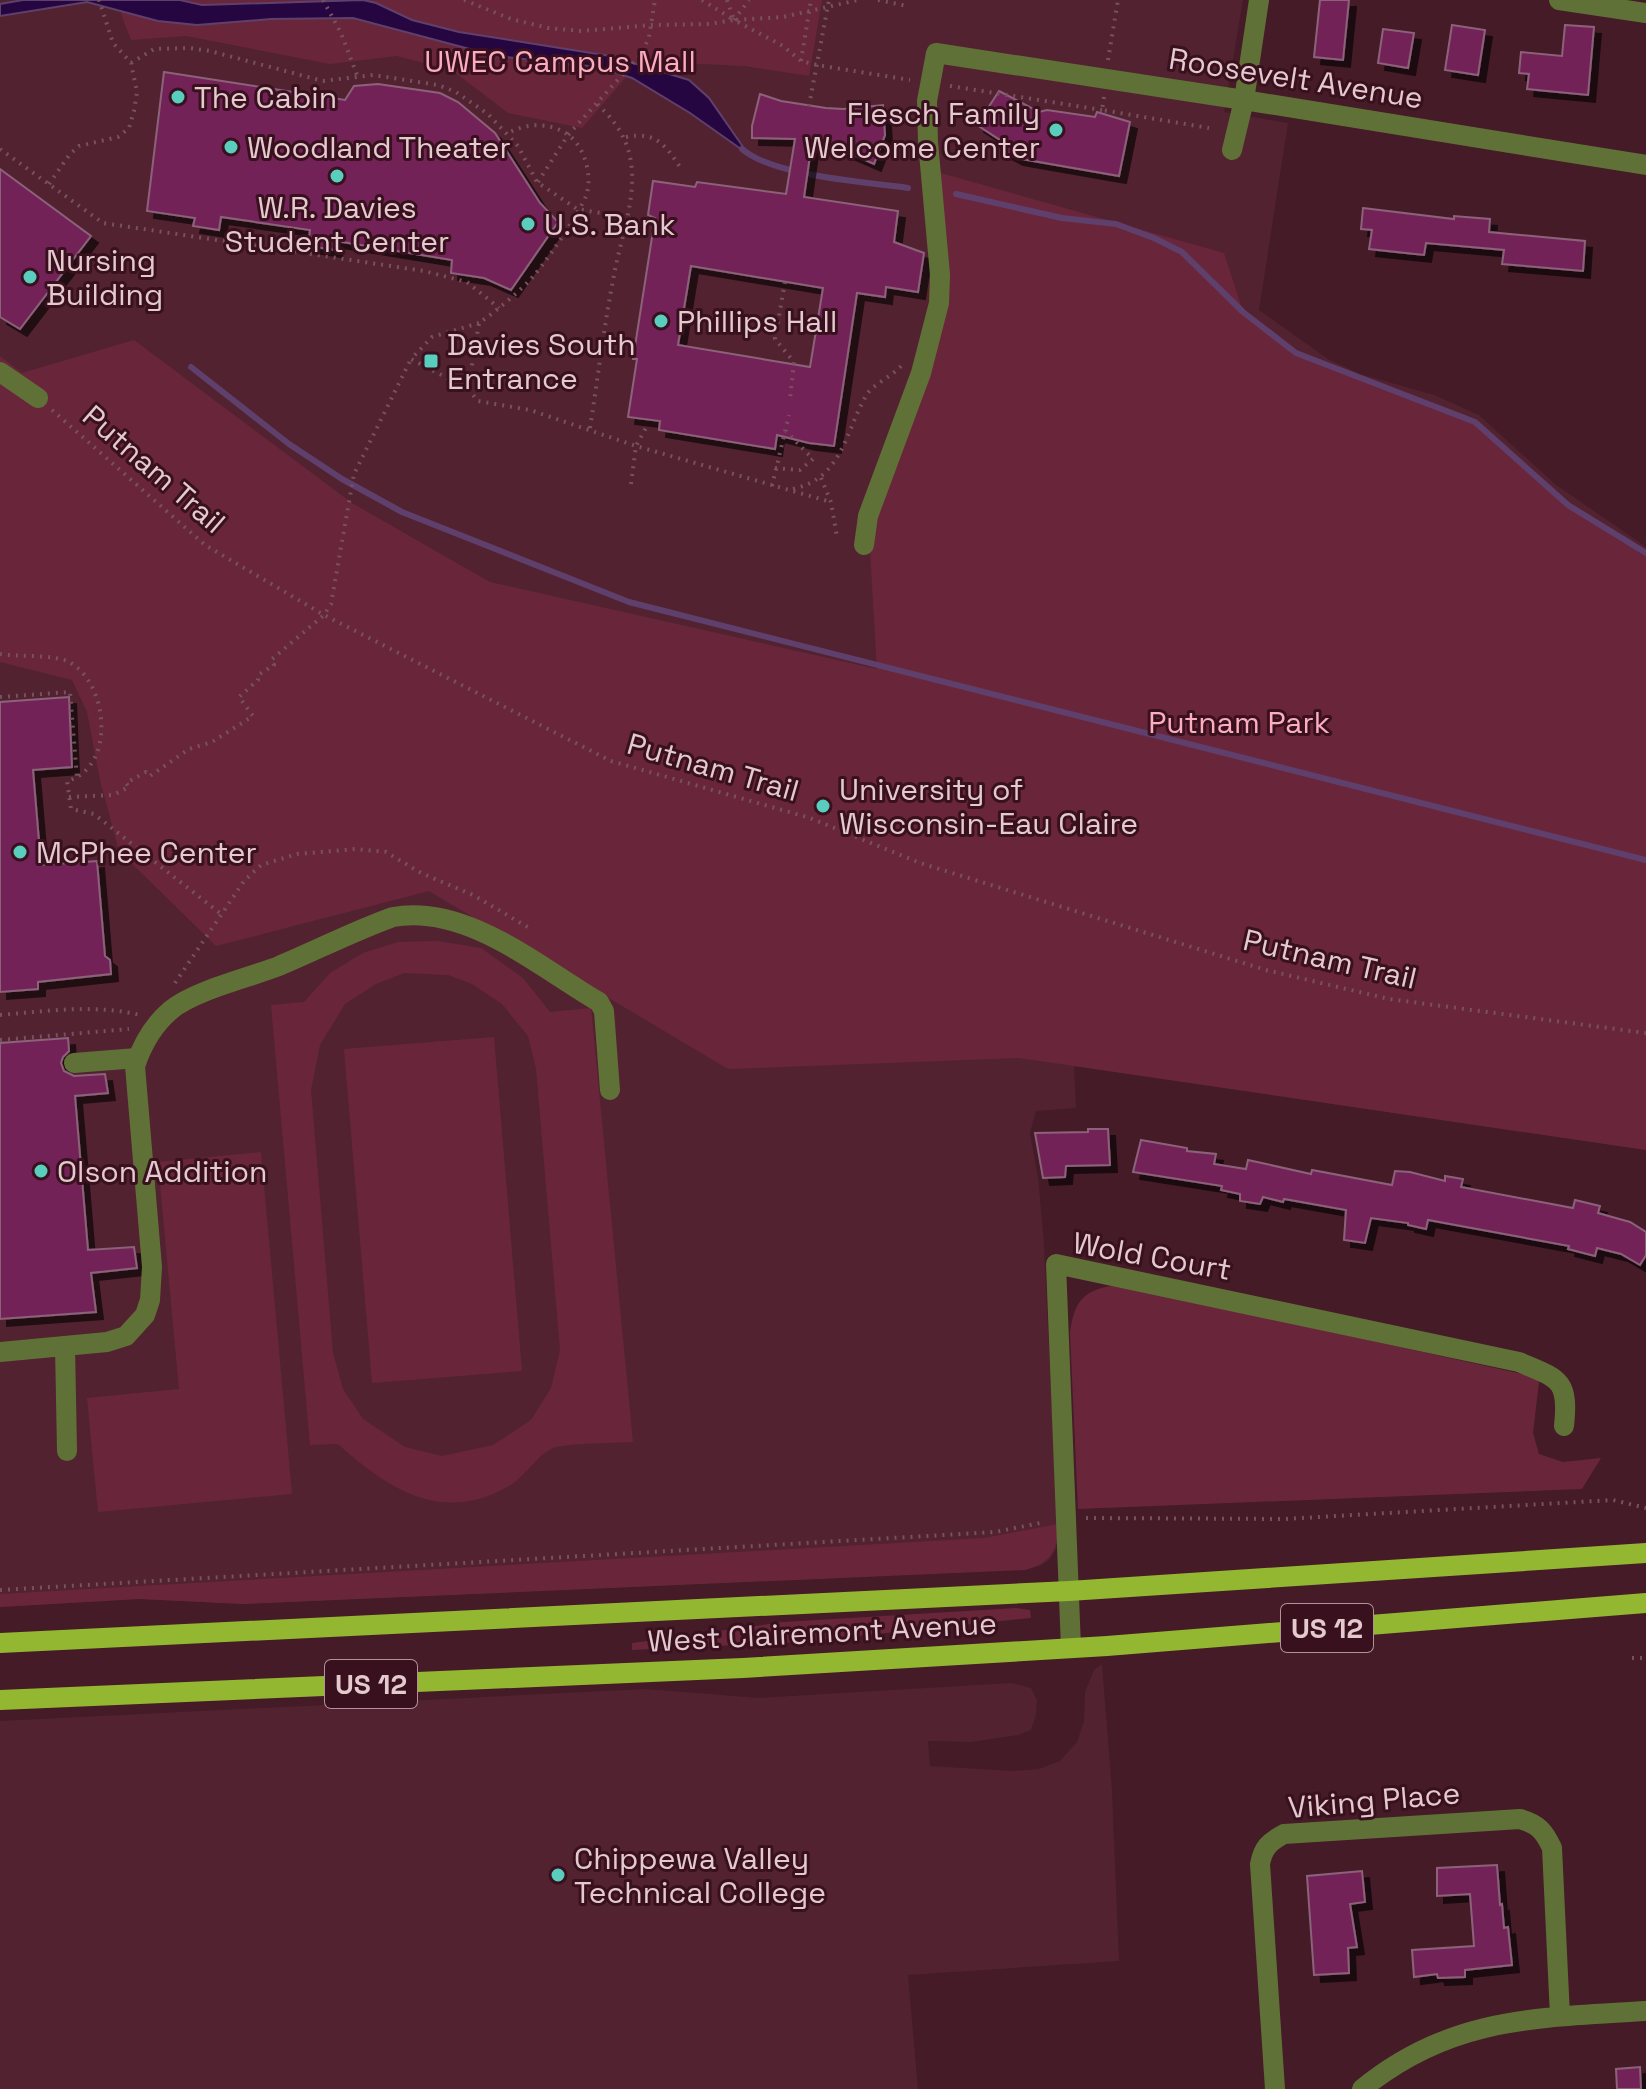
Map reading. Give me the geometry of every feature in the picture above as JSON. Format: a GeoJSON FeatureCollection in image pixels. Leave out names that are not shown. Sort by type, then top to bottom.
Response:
{"type":"FeatureCollection","features":[{"type":"Feature","properties":{"kind":"main road","name":"West Clairemont Avenue"},"geometry":{"type":"LineString","coordinates":[[0,1643],[1069,1591],[1646,1553]]}},
{"type":"Feature","properties":{"kind":"main road","name":"West Clairemont Avenue"},"geometry":{"type":"LineString","coordinates":[[0,1700],[743,1668],[1071,1648],[1646,1603]]}},
{"type":"Feature","properties":{"kind":"street"},"geometry":{"type":"LineString","coordinates":[[1232,150],[1244,100],[1259,0]]}},
{"type":"Feature","properties":{"kind":"street"},"geometry":{"type":"LineString","coordinates":[[1559,0],[1646,13]]}},
{"type":"Feature","properties":{"kind":"street","name":"Roosevelt Avenue"},"geometry":{"type":"LineString","coordinates":[[931,83],[936,53],[1646,165]]}},
{"type":"Feature","properties":{"kind":"street"},"geometry":{"type":"LineString","coordinates":[[864,545],[868,516],[921,373],[939,303],[940,275],[928,142],[927,101],[931,83]]}},
{"type":"Feature","properties":{"kind":"street"},"geometry":{"type":"LineString","coordinates":[[0,372],[38,398]]}},
{"type":"Feature","properties":{"kind":"street"},"geometry":{"type":"LineString","coordinates":[[0,1352],[107,1342],[126,1336],[145,1315],[150,1300],[152,1267],[134,1078],[137,1058],[158,1023],[173,1008],[199,995],[278,966],[369,926],[410,914],[441,917],[488,934],[599,1002],[604,1011],[610,1090]]}},
{"type":"Feature","properties":{"kind":"street"},"geometry":{"type":"LineString","coordinates":[[74,1063],[137,1058]]}},
{"type":"Feature","properties":{"kind":"street","name":"Wold Court"},"geometry":{"type":"LineString","coordinates":[[1071,1648],[1056,1264],[1519,1362],[1548,1374],[1564,1388],[1564,1426]]}},
{"type":"Feature","properties":{"kind":"street"},"geometry":{"type":"LineString","coordinates":[[65,1346],[67,1451]]}},
{"type":"Feature","properties":{"kind":"street","name":"Viking Place"},"geometry":{"type":"LineString","coordinates":[[1275,2089],[1260,1864],[1263,1850],[1284,1834],[1520,1819],[1535,1823],[1545,1833],[1552,1848],[1560,2016]]}},
{"type":"Feature","properties":{"kind":"street"},"geometry":{"type":"LineString","coordinates":[[1362,2089],[1410,2055],[1441,2040],[1509,2021],[1646,2011]]}},
{"type":"Feature","properties":{"kind":"path"},"geometry":{"type":"LineString","coordinates":[[49,184],[79,146],[118,137],[129,128],[137,92],[131,63],[113,43],[99,0]]}},
{"type":"Feature","properties":{"kind":"path"},"geometry":{"type":"LineString","coordinates":[[323,0],[341,33],[357,75]]}},
{"type":"Feature","properties":{"kind":"path"},"geometry":{"type":"LineString","coordinates":[[464,0],[511,19],[548,28],[605,30],[783,17],[858,0]]}},
{"type":"Feature","properties":{"kind":"path"},"geometry":{"type":"LineString","coordinates":[[537,182],[568,135],[642,53],[652,25],[655,0]]}},
{"type":"Feature","properties":{"kind":"path"},"geometry":{"type":"LineString","coordinates":[[702,0],[783,46],[801,61],[1102,110]]}},
{"type":"Feature","properties":{"kind":"path"},"geometry":{"type":"LineString","coordinates":[[727,0],[734,20]]}},
{"type":"Feature","properties":{"kind":"path"},"geometry":{"type":"LineString","coordinates":[[734,20],[749,0]]}},
{"type":"Feature","properties":{"kind":"path"},"geometry":{"type":"LineString","coordinates":[[801,61],[811,0]]}},
{"type":"Feature","properties":{"kind":"path"},"geometry":{"type":"LineString","coordinates":[[809,106],[829,0]]}},
{"type":"Feature","properties":{"kind":"path"},"geometry":{"type":"LineString","coordinates":[[878,0],[907,6]]}},
{"type":"Feature","properties":{"kind":"path"},"geometry":{"type":"LineString","coordinates":[[1109,55],[1118,0]]}},
{"type":"Feature","properties":{"kind":"path"},"geometry":{"type":"LineString","coordinates":[[131,63],[154,49],[189,48],[323,81],[346,80],[357,75],[392,76],[438,85],[474,102],[508,133],[537,182],[577,209],[625,217],[680,237]]}},
{"type":"Feature","properties":{"kind":"path"},"geometry":{"type":"LineString","coordinates":[[590,429],[632,172],[626,137],[596,103]]}},
{"type":"Feature","properties":{"kind":"path"},"geometry":{"type":"LineString","coordinates":[[69,797],[113,795],[129,787],[126,783],[146,772],[150,776],[189,749],[212,742],[253,716],[239,697],[258,680],[258,675],[274,665],[271,660],[324,615],[331,604],[354,474],[411,359],[432,337],[479,323],[529,281],[585,197],[588,174],[580,149],[568,135],[543,126],[520,127],[508,133]]}},
{"type":"Feature","properties":{"kind":"path"},"geometry":{"type":"LineString","coordinates":[[626,137],[647,136],[657,141],[666,147],[682,170]]}},
{"type":"Feature","properties":{"kind":"path"},"geometry":{"type":"LineString","coordinates":[[0,149],[103,223],[424,271],[467,282],[499,308]]}},
{"type":"Feature","properties":{"kind":"path"},"geometry":{"type":"LineString","coordinates":[[785,282],[775,339],[794,362],[790,399]]}},
{"type":"Feature","properties":{"kind":"path"},"geometry":{"type":"LineString","coordinates":[[468,389],[479,323]]}},
{"type":"Feature","properties":{"kind":"path"},"geometry":{"type":"LineString","coordinates":[[791,490],[820,477],[840,453],[871,389],[890,378],[908,358]]}},
{"type":"Feature","properties":{"kind":"path"},"geometry":{"type":"LineString","coordinates":[[411,359],[468,389],[478,401],[530,410],[636,446],[831,502]]}},
{"type":"Feature","properties":{"kind":"path","name":"Putnam Trail"},"geometry":{"type":"LineString","coordinates":[[38,398],[205,545],[324,615],[611,761],[810,818],[920,863],[1266,970],[1389,999],[1646,1033]]}},
{"type":"Feature","properties":{"kind":"path"},"geometry":{"type":"LineString","coordinates":[[772,486],[789,415]]}},
{"type":"Feature","properties":{"kind":"path"},"geometry":{"type":"LineString","coordinates":[[631,484],[636,446],[647,426]]}},
{"type":"Feature","properties":{"kind":"path"},"geometry":{"type":"LineString","coordinates":[[775,468],[800,470],[813,459],[786,431]]}},
{"type":"Feature","properties":{"kind":"path"},"geometry":{"type":"LineString","coordinates":[[802,448],[809,448]]}},
{"type":"Feature","properties":{"kind":"path"},"geometry":{"type":"LineString","coordinates":[[820,477],[831,502],[837,537]]}},
{"type":"Feature","properties":{"kind":"path"},"geometry":{"type":"LineString","coordinates":[[0,654],[68,661],[85,676],[97,700],[100,746],[89,766],[77,778],[67,781],[71,809],[94,814],[221,914]]}},
{"type":"Feature","properties":{"kind":"path"},"geometry":{"type":"LineString","coordinates":[[0,697],[70,692],[77,778]]}},
{"type":"Feature","properties":{"kind":"path"},"geometry":{"type":"LineString","coordinates":[[168,993],[244,881],[261,865],[297,854],[356,849],[386,852],[421,873],[473,895],[531,929]]}},
{"type":"Feature","properties":{"kind":"path"},"geometry":{"type":"LineString","coordinates":[[0,1015],[111,1008],[158,1023]]}},
{"type":"Feature","properties":{"kind":"path"},"geometry":{"type":"LineString","coordinates":[[0,1040],[158,1023]]}},
{"type":"Feature","properties":{"kind":"path"},"geometry":{"type":"LineString","coordinates":[[0,1590],[995,1532],[1066,1518],[1284,1519],[1613,1500],[1646,1508]]}},
{"type":"Feature","properties":{"kind":"path"},"geometry":{"type":"LineString","coordinates":[[1632,1658],[1646,1658]]}},
{"type":"Feature","properties":{"kind":"shaded area","name":"University of Wisconsin-Eau Claire"},"geometry":{"type":"Polygon","coordinates":[[[0,0],[1243,0],[1224,112],[1288,123],[1259,310],[1328,359],[1360,374],[1434,395],[1479,415],[1555,484],[1646,547],[1646,1150],[1074,1066],[1076,1108],[1036,1111],[1030,1133],[1038,1177],[1044,1244],[1058,1535],[1056,1549],[1049,1560],[1040,1566],[243,1604],[139,1599],[0,1607],[0,0]]]}},
{"type":"Feature","properties":{"kind":"shaded area"},"geometry":{"type":"Polygon","coordinates":[[[23,0],[180,0],[202,5],[363,0],[412,20],[459,32],[610,56],[689,80],[709,98],[748,154],[690,113],[632,78],[598,67],[496,56],[353,18],[271,19],[197,25],[158,21],[87,2],[0,16],[0,4],[23,0]]]}},
{"type":"Feature","properties":{"kind":"shaded area","name":"Chippewa Valley Technical College"},"geometry":{"type":"Polygon","coordinates":[[[1102,1664],[1112,1790],[1119,1961],[908,1975],[918,2089],[0,2089],[0,1721],[645,1689],[759,1698],[1011,1683],[1031,1688],[1037,1700],[1031,1730],[971,1742],[928,1741],[930,1766],[1013,1771],[1039,1769],[1060,1761],[1077,1742],[1084,1721],[1085,1692],[1094,1670],[1102,1664]]]}},
{"type":"Feature","properties":{"kind":"green space","name":"UWEC Campus Mall"},"geometry":{"type":"Polygon","coordinates":[[[116,0],[822,0],[809,76],[744,66],[640,61],[582,128],[508,113],[452,70],[397,56],[330,64],[186,36],[131,40],[116,0]]]}},
{"type":"Feature","properties":{"kind":"green space","name":"Putnam Park"},"geometry":{"type":"Polygon","coordinates":[[[930,170],[1224,253],[1243,312],[1296,353],[1475,422],[1568,505],[1646,553],[1646,1150],[1019,1058],[728,1069],[429,891],[216,946],[119,851],[100,780],[87,712],[72,680],[0,662],[0,356],[22,373],[134,340],[352,503],[490,582],[877,669],[868,516],[935,326],[930,170]]]}},
{"type":"Feature","properties":{"kind":"green space"},"geometry":{"type":"Polygon","coordinates":[[[437,941],[481,948],[523,978],[550,1012],[591,1008],[633,1442],[553,1448],[512,1484],[487,1496],[464,1502],[441,1502],[419,1497],[377,1476],[338,1444],[310,1445],[271,1005],[304,1002],[330,973],[363,953],[398,942],[437,941]],[[404,973],[376,984],[345,1004],[320,1045],[311,1090],[333,1353],[343,1389],[363,1419],[405,1447],[442,1456],[493,1445],[531,1420],[551,1388],[560,1350],[536,1068],[528,1036],[502,1004],[472,984],[448,975],[404,973]]]}},
{"type":"Feature","properties":{"kind":"green space"},"geometry":{"type":"Polygon","coordinates":[[[494,1037],[522,1371],[372,1383],[344,1049],[494,1037]]]}},
{"type":"Feature","properties":{"kind":"green space"},"geometry":{"type":"Polygon","coordinates":[[[261,1152],[292,1494],[98,1512],[87,1398],[179,1389],[158,1162],[261,1152]]]}},
{"type":"Feature","properties":{"kind":"green space"},"geometry":{"type":"Polygon","coordinates":[[[1117,1285],[1532,1376],[1539,1382],[1533,1433],[1539,1454],[1563,1462],[1601,1458],[1582,1489],[1078,1509],[1070,1333],[1074,1313],[1083,1298],[1096,1290],[1117,1285]]]}},
{"type":"Feature","properties":{"kind":"green space"},"geometry":{"type":"Polygon","coordinates":[[[1058,1524],[1055,1549],[1041,1564],[1025,1570],[243,1604],[139,1599],[0,1607],[0,1594],[984,1538],[1058,1524]]]}},
{"type":"Feature","properties":{"kind":"green space"},"geometry":{"type":"Polygon","coordinates":[[[1016,1608],[1030,1610],[1031,1618],[800,1642],[632,1650],[632,1643],[783,1622],[1016,1608]]]}},
{"type":"Feature","properties":{"kind":"building"},"geometry":{"type":"Polygon","coordinates":[[[1320,0],[1349,0],[1343,60],[1314,57],[1320,0]]]}},
{"type":"Feature","properties":{"kind":"building"},"geometry":{"type":"Polygon","coordinates":[[[1452,25],[1485,30],[1478,75],[1445,70],[1452,25]]]}},
{"type":"Feature","properties":{"kind":"building"},"geometry":{"type":"Polygon","coordinates":[[[1565,25],[1594,27],[1588,95],[1527,89],[1529,74],[1519,73],[1521,52],[1562,56],[1565,25]]]}},
{"type":"Feature","properties":{"kind":"building"},"geometry":{"type":"Polygon","coordinates":[[[1383,29],[1414,33],[1408,68],[1378,63],[1383,29]]]}},
{"type":"Feature","properties":{"kind":"building","name":"W.R. Davies Student Center"},"geometry":{"type":"Polygon","coordinates":[[[164,72],[345,100],[354,86],[378,84],[440,93],[458,102],[495,133],[540,203],[558,222],[511,290],[484,278],[451,273],[452,260],[336,241],[335,250],[308,246],[310,230],[221,217],[219,230],[193,226],[195,218],[147,211],[164,72]]]}},
{"type":"Feature","properties":{"kind":"building","name":"Flesch Family Welcome Center"},"geometry":{"type":"Polygon","coordinates":[[[999,91],[1039,112],[1047,110],[1095,117],[1097,112],[1130,122],[1119,176],[1016,158],[1003,151],[1006,144],[977,125],[999,91]]]}},
{"type":"Feature","properties":{"kind":"building","name":"Phillips Hall"},"geometry":{"type":"Polygon","coordinates":[[[760,94],[781,101],[826,108],[883,105],[885,135],[874,164],[812,142],[804,197],[898,211],[894,242],[924,253],[918,292],[886,287],[885,297],[857,293],[834,446],[777,435],[775,449],[659,430],[660,421],[628,417],[637,359],[633,359],[655,218],[648,215],[653,181],[695,187],[697,182],[786,194],[795,139],[752,138],[760,94]],[[691,266],[678,345],[810,367],[823,288],[691,266]]]}},
{"type":"Feature","properties":{"kind":"building","name":"Nursing Building"},"geometry":{"type":"Polygon","coordinates":[[[0,169],[91,236],[20,329],[0,317],[0,169]]]}},
{"type":"Feature","properties":{"kind":"building"},"geometry":{"type":"Polygon","coordinates":[[[1363,208],[1454,219],[1454,216],[1490,219],[1489,232],[1585,241],[1583,271],[1502,264],[1504,250],[1426,243],[1424,255],[1369,249],[1372,230],[1361,229],[1363,208]]]}},
{"type":"Feature","properties":{"kind":"building","name":"McPhee Center"},"geometry":{"type":"Polygon","coordinates":[[[69,697],[72,767],[33,770],[41,865],[97,861],[105,956],[110,960],[111,974],[38,982],[38,989],[0,992],[0,702],[69,697]]]}},
{"type":"Feature","properties":{"kind":"building","name":"Olson Addition"},"geometry":{"type":"Polygon","coordinates":[[[68,1038],[69,1051],[61,1063],[64,1071],[74,1076],[105,1074],[108,1093],[75,1096],[88,1250],[134,1247],[137,1268],[91,1273],[96,1312],[0,1319],[0,1043],[68,1038]]]}},
{"type":"Feature","properties":{"kind":"building"},"geometry":{"type":"Polygon","coordinates":[[[1088,1129],[1108,1129],[1110,1165],[1066,1166],[1065,1177],[1043,1178],[1035,1133],[1088,1132],[1088,1129]]]}},
{"type":"Feature","properties":{"kind":"building"},"geometry":{"type":"Polygon","coordinates":[[[1141,1140],[1216,1154],[1214,1164],[1246,1169],[1248,1160],[1311,1174],[1312,1170],[1392,1185],[1395,1171],[1410,1172],[1445,1181],[1445,1176],[1463,1179],[1461,1187],[1573,1208],[1575,1200],[1600,1206],[1598,1213],[1630,1222],[1646,1232],[1646,1255],[1640,1265],[1621,1254],[1597,1248],[1595,1256],[1568,1249],[1569,1246],[1428,1220],[1426,1229],[1371,1218],[1365,1243],[1344,1240],[1346,1210],[1263,1197],[1260,1204],[1240,1201],[1240,1194],[1221,1190],[1222,1186],[1133,1172],[1141,1140]]]}},
{"type":"Feature","properties":{"kind":"building"},"geometry":{"type":"Polygon","coordinates":[[[1497,1865],[1500,1905],[1504,1928],[1508,1927],[1512,1965],[1465,1970],[1465,1977],[1438,1978],[1437,1974],[1414,1977],[1412,1950],[1474,1946],[1470,1894],[1437,1896],[1437,1868],[1497,1865]]]}},
{"type":"Feature","properties":{"kind":"building"},"geometry":{"type":"Polygon","coordinates":[[[1362,1871],[1365,1902],[1350,1904],[1357,1947],[1348,1948],[1349,1973],[1314,1975],[1307,1876],[1362,1871]]]}},
{"type":"Feature","properties":{"kind":"building"},"geometry":{"type":"Polygon","coordinates":[[[1640,2067],[1641,2089],[1617,2089],[1616,2069],[1640,2067]]]}},
{"type":"Feature","properties":{"kind":"waterway"},"geometry":{"type":"LineString","coordinates":[[742,149],[775,166],[797,172],[908,188]]}},
{"type":"Feature","properties":{"kind":"waterway"},"geometry":{"type":"LineString","coordinates":[[956,194],[1062,218],[1116,224],[1182,252],[1243,312],[1296,353],[1475,422],[1568,505],[1646,553]]}},
{"type":"Feature","properties":{"kind":"waterway"},"geometry":{"type":"LineString","coordinates":[[191,367],[289,444],[342,479],[402,512],[629,602],[1646,860]]}},
{"type":"Feature","properties":{"kind":"place","name":"The Cabin"},"geometry":{"type":"Point","coordinates":[178,97]}},
{"type":"Feature","properties":{"kind":"place","name":"Flesch Family Welcome Center"},"geometry":{"type":"Point","coordinates":[1056,130]}},
{"type":"Feature","properties":{"kind":"place","name":"Woodland Theater"},"geometry":{"type":"Point","coordinates":[231,147]}},
{"type":"Feature","properties":{"kind":"place","name":"W.R. Davies Student Center"},"geometry":{"type":"Point","coordinates":[337,176]}},
{"type":"Feature","properties":{"kind":"place","name":"U.S. Bank"},"geometry":{"type":"Point","coordinates":[528,224]}},
{"type":"Feature","properties":{"kind":"place","name":"Nursing Building"},"geometry":{"type":"Point","coordinates":[30,277]}},
{"type":"Feature","properties":{"kind":"place","name":"Phillips Hall"},"geometry":{"type":"Point","coordinates":[661,321]}},
{"type":"Feature","properties":{"kind":"place","name":"Davies South Entrance"},"geometry":{"type":"Point","coordinates":[431,361]}},
{"type":"Feature","properties":{"kind":"place","name":"University of Wisconsin-Eau Claire"},"geometry":{"type":"Point","coordinates":[823,806]}},
{"type":"Feature","properties":{"kind":"place","name":"McPhee Center"},"geometry":{"type":"Point","coordinates":[20,852]}},
{"type":"Feature","properties":{"kind":"place","name":"Olson Addition"},"geometry":{"type":"Point","coordinates":[41,1171]}},
{"type":"Feature","properties":{"kind":"place","name":"Chippewa Valley Technical College"},"geometry":{"type":"Point","coordinates":[558,1875]}}]}
